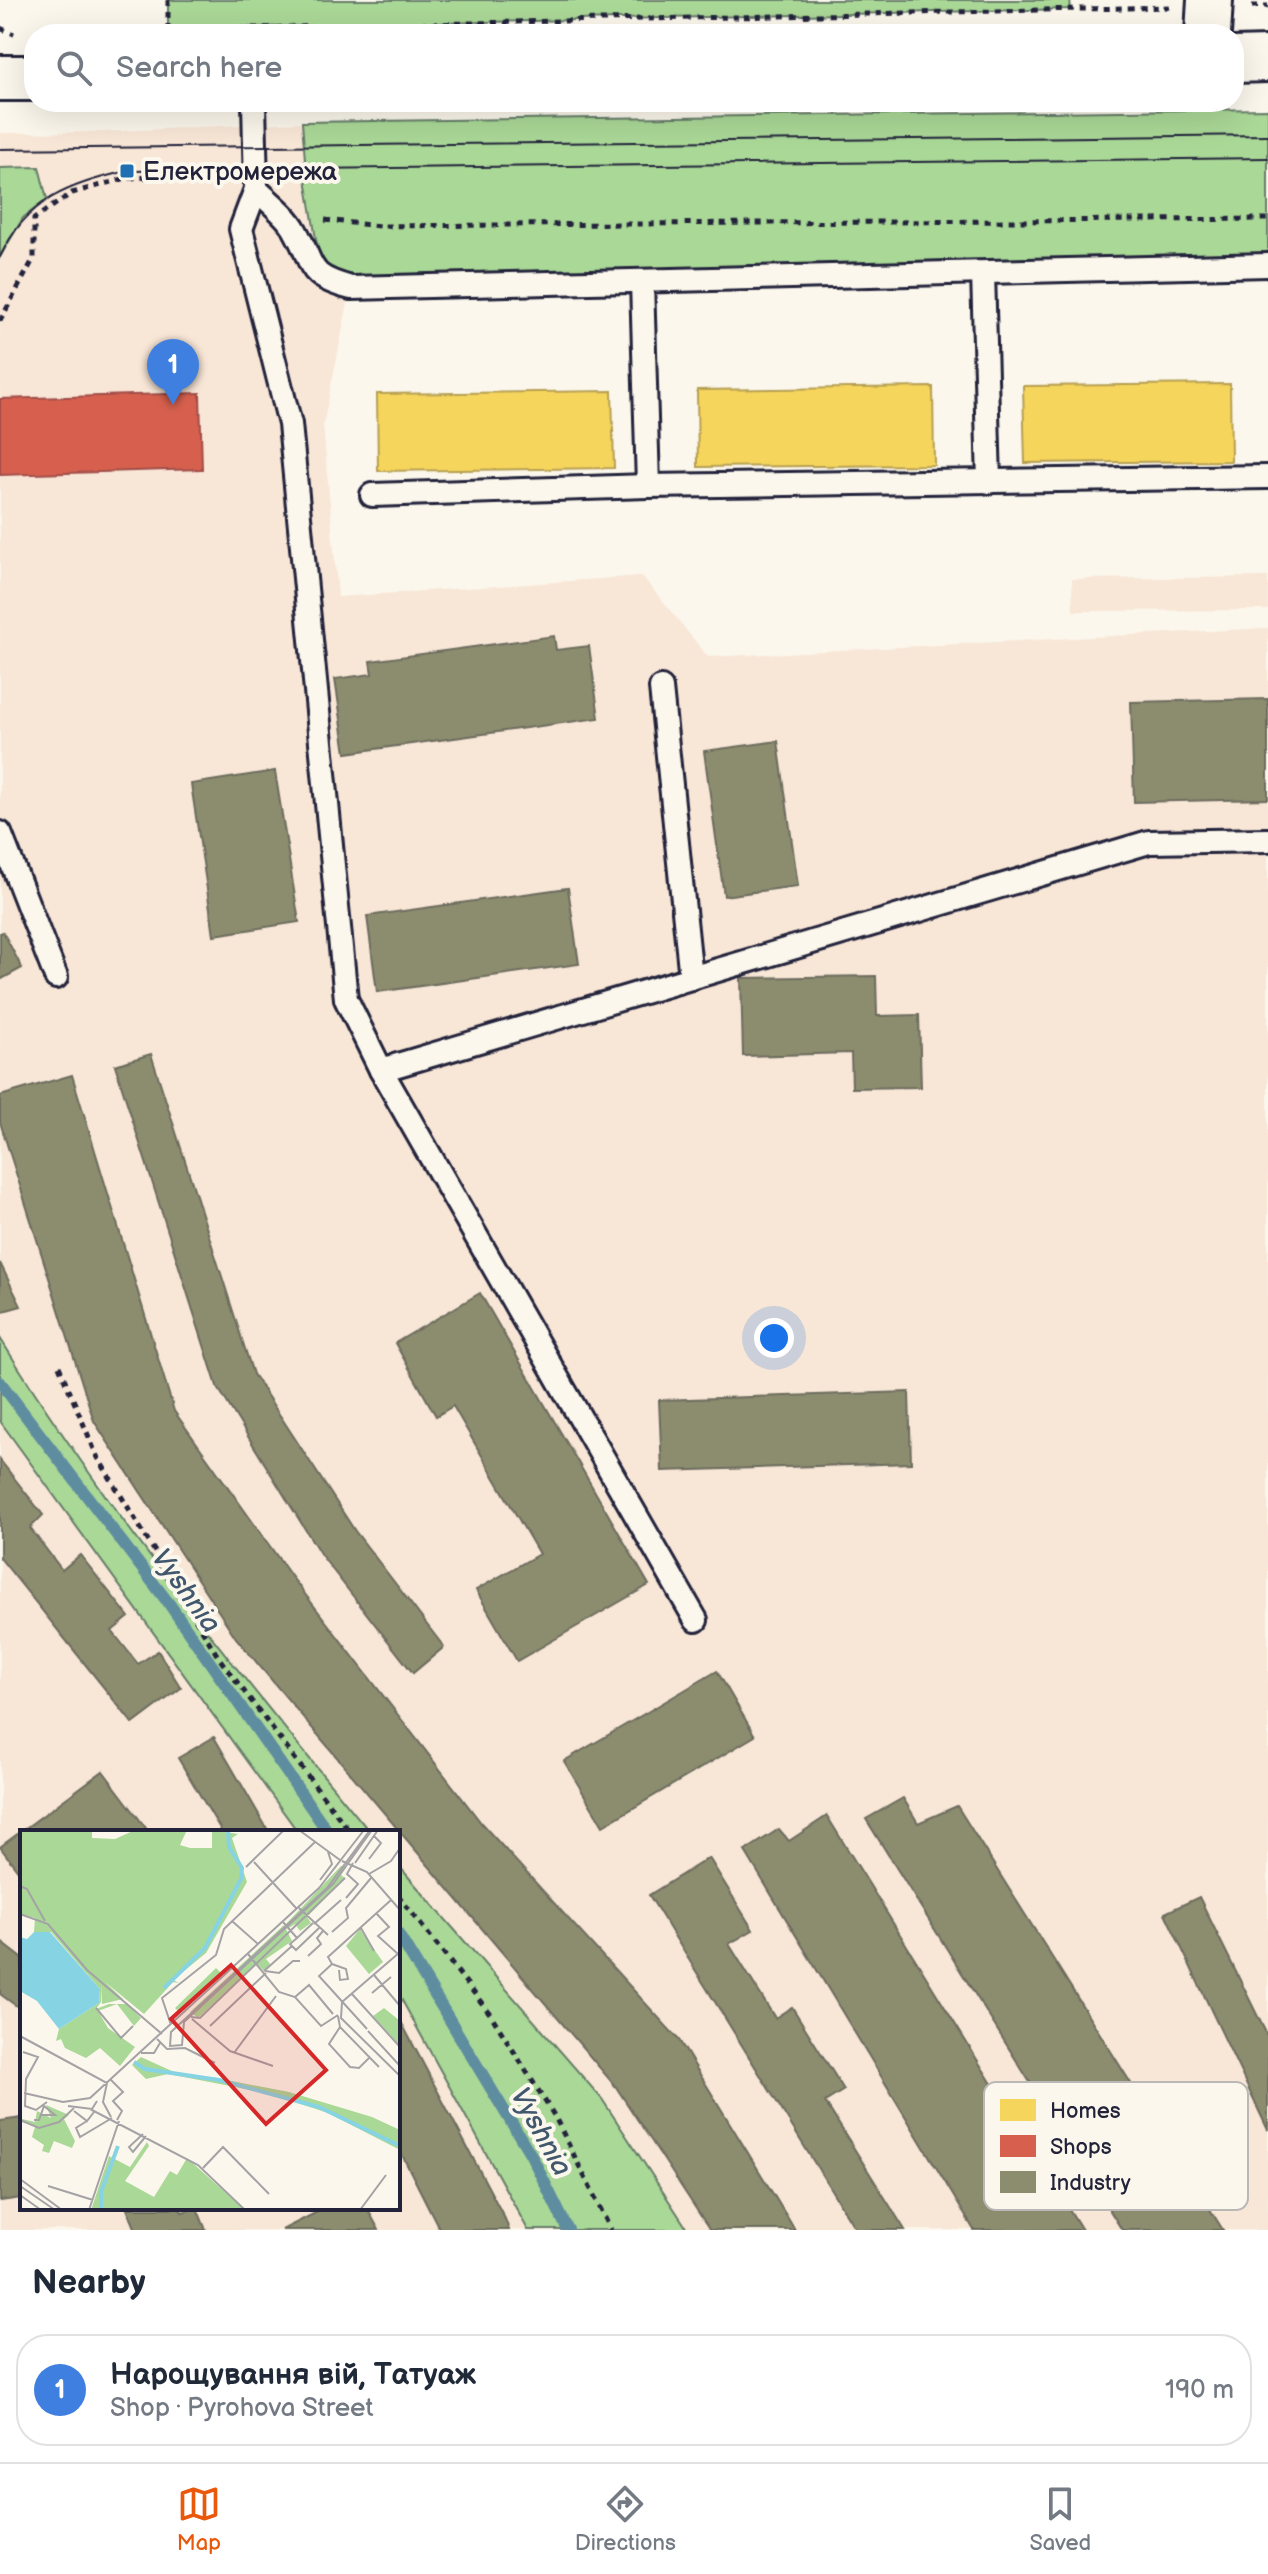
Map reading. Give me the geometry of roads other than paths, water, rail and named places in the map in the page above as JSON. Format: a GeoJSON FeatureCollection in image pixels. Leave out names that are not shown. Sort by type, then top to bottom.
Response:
{"type":"FeatureCollection","features":[{"type":"Feature","properties":{"kind":"main road"},"geometry":{"type":"LineString","coordinates":[[1244,60],[1268,59]]}},
{"type":"Feature","properties":{"kind":"main road"},"geometry":{"type":"LineString","coordinates":[[0,78],[24,78]]}},
{"type":"Feature","properties":{"kind":"lane"},"geometry":{"type":"LineString","coordinates":[[254,112],[257,182],[241,229],[290,424],[346,999],[381,1070],[696,1620]]}},
{"type":"Feature","properties":{"kind":"lane"},"geometry":{"type":"LineString","coordinates":[[257,182],[294,227],[308,263],[323,281],[351,288],[1268,265]]}},
{"type":"Feature","properties":{"kind":"lane"},"geometry":{"type":"LineString","coordinates":[[983,273],[989,482]]}},
{"type":"Feature","properties":{"kind":"lane"},"geometry":{"type":"LineString","coordinates":[[642,282],[648,486]]}},
{"type":"Feature","properties":{"kind":"lane"},"geometry":{"type":"LineString","coordinates":[[372,495],[648,486],[1268,477]]}},
{"type":"Feature","properties":{"kind":"lane"},"geometry":{"type":"LineString","coordinates":[[661,688],[691,978]]}},
{"type":"Feature","properties":{"kind":"lane"},"geometry":{"type":"LineString","coordinates":[[0,833],[56,977]]}},
{"type":"Feature","properties":{"kind":"lane"},"geometry":{"type":"LineString","coordinates":[[381,1070],[1149,842],[1268,840]]}},
{"type":"Feature","properties":{"kind":"waterway","name":"Vyshnia"},"geometry":{"type":"LineString","coordinates":[[0,1382],[170,1605],[327,1830]]}},
{"type":"Feature","properties":{"kind":"waterway","name":"Vyshnia"},"geometry":{"type":"LineString","coordinates":[[400,1937],[531,2155],[568,2230]]}},
{"type":"Feature","properties":{"kind":"tram line"},"geometry":{"type":"LineString","coordinates":[[0,149],[1268,135]]}},
{"type":"Feature","properties":{"kind":"tram line"},"geometry":{"type":"LineString","coordinates":[[0,257],[11,237],[36,208],[68,189],[127,171],[1268,158]]}},
{"type":"Feature","properties":{"kind":"place","name":"Електромережа"},"geometry":{"type":"Point","coordinates":[127,171]}},
{"type":"Feature","properties":{"kind":"place","name":"Нарощування вій, Татуаж"},"geometry":{"type":"Point","coordinates":[173,405]}}]}
